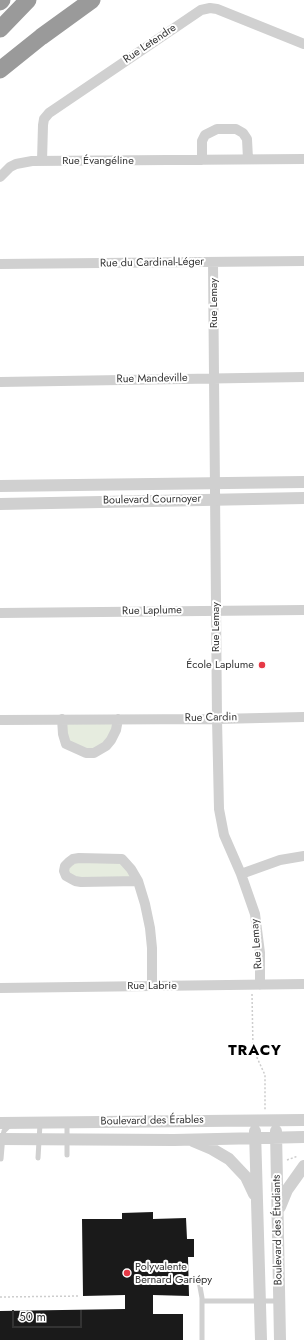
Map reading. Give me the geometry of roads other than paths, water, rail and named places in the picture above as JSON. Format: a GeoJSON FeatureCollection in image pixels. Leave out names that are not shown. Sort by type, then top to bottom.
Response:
{"type":"FeatureCollection","features":[{"type":"Feature","properties":{"kind":"highway"},"geometry":{"type":"LineString","coordinates":[[0,29],[28,0]]}},
{"type":"Feature","properties":{"kind":"highway"},"geometry":{"type":"LineString","coordinates":[[0,70],[41,37],[92,0]]}},
{"type":"Feature","properties":{"kind":"street","name":"Rue Letendre"},"geometry":{"type":"LineString","coordinates":[[42,161],[44,118],[49,113],[201,10],[210,8],[217,9],[304,44]]}},
{"type":"Feature","properties":{"kind":"street"},"geometry":{"type":"LineString","coordinates":[[202,160],[202,141],[205,135],[217,129],[236,129],[243,133],[247,139],[248,159]]}},
{"type":"Feature","properties":{"kind":"street","name":"Rue Évangéline"},"geometry":{"type":"LineString","coordinates":[[0,177],[10,167],[16,164],[42,161],[248,159],[304,160]]}},
{"type":"Feature","properties":{"kind":"street","name":"Rue du Cardinal-Léger"},"geometry":{"type":"LineString","coordinates":[[0,264],[304,261]]}},
{"type":"Feature","properties":{"kind":"street","name":"Rue Lemay"},"geometry":{"type":"LineString","coordinates":[[214,262],[217,718],[220,817],[224,835],[241,874],[255,914],[260,953],[256,988]]}},
{"type":"Feature","properties":{"kind":"street","name":"Rue Mandeville"},"geometry":{"type":"LineString","coordinates":[[0,382],[304,377]]}},
{"type":"Feature","properties":{"kind":"street","name":"Boulevard Cournoyer"},"geometry":{"type":"LineString","coordinates":[[0,486],[304,482]]}},
{"type":"Feature","properties":{"kind":"street","name":"Boulevard Cournoyer"},"geometry":{"type":"LineString","coordinates":[[0,504],[304,498]]}},
{"type":"Feature","properties":{"kind":"street","name":"Rue Laplume"},"geometry":{"type":"LineString","coordinates":[[0,613],[304,610]]}},
{"type":"Feature","properties":{"kind":"street","name":"Rue Cardin"},"geometry":{"type":"LineString","coordinates":[[0,720],[304,717]]}},
{"type":"Feature","properties":{"kind":"street"},"geometry":{"type":"LineString","coordinates":[[62,719],[63,734],[66,744],[86,753],[94,753],[106,746],[111,740],[116,730],[118,718]]}},
{"type":"Feature","properties":{"kind":"street"},"geometry":{"type":"LineString","coordinates":[[241,874],[280,860],[304,856]]}},
{"type":"Feature","properties":{"kind":"street"},"geometry":{"type":"LineString","coordinates":[[138,881],[81,882],[75,881],[66,876],[64,871],[65,866],[73,859],[122,859],[131,868],[138,881],[150,928],[152,948],[152,986]]}},
{"type":"Feature","properties":{"kind":"street","name":"Rue Labrie"},"geometry":{"type":"LineString","coordinates":[[0,988],[152,986],[256,988],[304,984]]}},
{"type":"Feature","properties":{"kind":"street","name":"Boulevard des Érables"},"geometry":{"type":"LineString","coordinates":[[6,1123],[265,1118],[304,1120]]}},
{"type":"Feature","properties":{"kind":"street","name":"Boulevard des Étudiants"},"geometry":{"type":"LineString","coordinates":[[265,1118],[276,1138],[280,1340]]}},
{"type":"Feature","properties":{"kind":"street","name":"Boulevard des Étudiants"},"geometry":{"type":"LineString","coordinates":[[261,1340],[255,1138],[265,1118]]}},
{"type":"Feature","properties":{"kind":"street","name":"Boulevard des Érables"},"geometry":{"type":"LineString","coordinates":[[1,1139],[174,1140],[304,1137]]}},
{"type":"Feature","properties":{"kind":"street"},"geometry":{"type":"LineString","coordinates":[[174,1140],[193,1141],[202,1144],[229,1159],[246,1177],[256,1199]]}},
{"type":"Feature","properties":{"kind":"street"},"geometry":{"type":"LineString","coordinates":[[278,1216],[282,1200],[303,1161]]}},
{"type":"Feature","properties":{"kind":"lane"},"geometry":{"type":"LineString","coordinates":[[1,1159],[1,1139],[6,1123]]}},
{"type":"Feature","properties":{"kind":"lane"},"geometry":{"type":"LineString","coordinates":[[38,1158],[40,1123]]}},
{"type":"Feature","properties":{"kind":"lane"},"geometry":{"type":"LineString","coordinates":[[67,1123],[67,1155]]}},
{"type":"Feature","properties":{"kind":"lane"},"geometry":{"type":"LineString","coordinates":[[198,1281],[202,1301],[202,1340]]}},
{"type":"Feature","properties":{"kind":"lane"},"geometry":{"type":"LineString","coordinates":[[202,1301],[279,1302]]}},
{"type":"Feature","properties":{"kind":"place","name":"École Laplume"},"geometry":{"type":"Point","coordinates":[262,665]}},
{"type":"Feature","properties":{"kind":"place","name":"Polyvalente Bernard Gariépy"},"geometry":{"type":"Point","coordinates":[127,1273]}},
{"type":"Feature","properties":{"kind":"district","name":"TRACY"},"geometry":{"type":"Point","coordinates":[255,1051]}}]}
